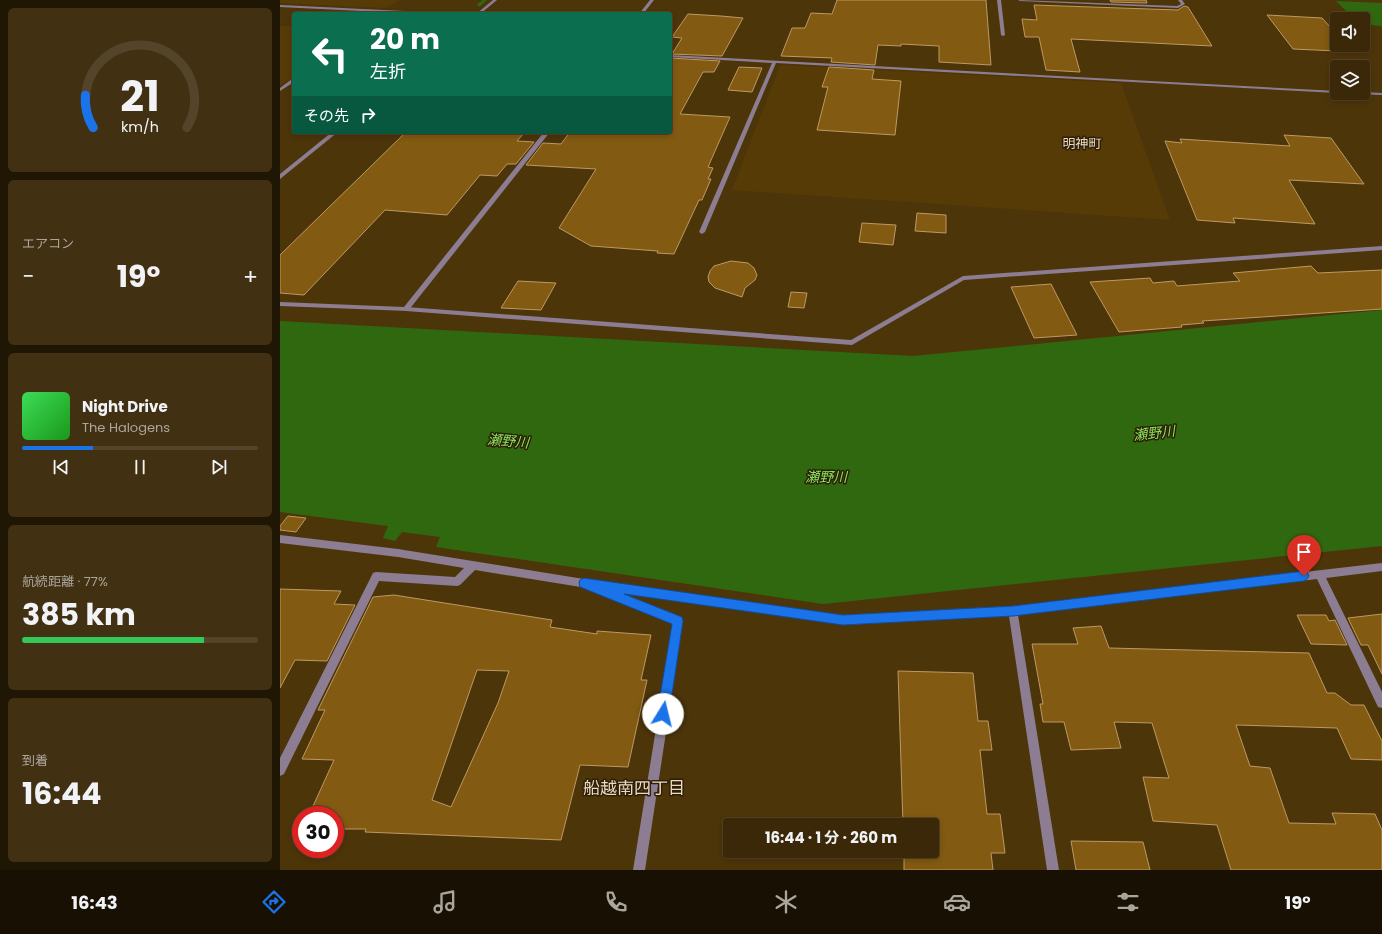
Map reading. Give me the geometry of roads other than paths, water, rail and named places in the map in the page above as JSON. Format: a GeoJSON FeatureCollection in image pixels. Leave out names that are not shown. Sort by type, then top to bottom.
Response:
{"type":"FeatureCollection","features":[{"type":"Feature","properties":{"kind":"street"},"geometry":{"type":"LineString","coordinates":[[480,12],[495,0]]}},
{"type":"Feature","properties":{"kind":"street"},"geometry":{"type":"LineString","coordinates":[[642,12],[652,0]]}},
{"type":"Feature","properties":{"kind":"street"},"geometry":{"type":"LineString","coordinates":[[999,0],[1002,35]]}},
{"type":"Feature","properties":{"kind":"street"},"geometry":{"type":"LineString","coordinates":[[1020,0],[1178,7],[1183,4],[1180,0]]}},
{"type":"Feature","properties":{"kind":"street"},"geometry":{"type":"LineString","coordinates":[[280,6],[374,12]]}},
{"type":"Feature","properties":{"kind":"street"},"geometry":{"type":"LineString","coordinates":[[672,56],[1330,92]]}},
{"type":"Feature","properties":{"kind":"street"},"geometry":{"type":"LineString","coordinates":[[702,232],[775,62]]}},
{"type":"Feature","properties":{"kind":"street"},"geometry":{"type":"LineString","coordinates":[[280,90],[292,81]]}},
{"type":"Feature","properties":{"kind":"street"},"geometry":{"type":"LineString","coordinates":[[1370,94],[1382,94]]}},
{"type":"Feature","properties":{"kind":"street"},"geometry":{"type":"LineString","coordinates":[[280,177],[332,134]]}},
{"type":"Feature","properties":{"kind":"street"},"geometry":{"type":"LineString","coordinates":[[406,309],[545,134]]}},
{"type":"Feature","properties":{"kind":"street"},"geometry":{"type":"LineString","coordinates":[[280,304],[406,309],[852,343],[963,278],[1382,248]]}},
{"type":"Feature","properties":{"kind":"street"},"geometry":{"type":"LineString","coordinates":[[280,539],[398,553],[584,583],[843,620],[1013,611],[1382,567]]}},
{"type":"Feature","properties":{"kind":"street"},"geometry":{"type":"LineString","coordinates":[[280,770],[376,576],[457,582],[473,565]]}},
{"type":"Feature","properties":{"kind":"street"},"geometry":{"type":"LineString","coordinates":[[1319,574],[1382,703]]}},
{"type":"Feature","properties":{"kind":"street"},"geometry":{"type":"LineString","coordinates":[[584,583],[678,621],[639,870]]}},
{"type":"Feature","properties":{"kind":"street"},"geometry":{"type":"LineString","coordinates":[[1013,611],[1053,870]]}},
{"type":"Feature","properties":{"kind":"water"},"geometry":{"type":"Polygon","coordinates":[[[1336,1],[1382,3],[1382,27],[1370,25],[1370,12],[1347,12],[1336,1]]]}},
{"type":"Feature","properties":{"kind":"water","name":"瀬野川"},"geometry":{"type":"Polygon","coordinates":[[[1382,310],[1382,546],[823,604],[436,547],[440,537],[402,532],[395,541],[383,538],[388,526],[280,512],[280,321],[913,356],[1382,310]]]}},
{"type":"Feature","properties":{"kind":"waterway"},"geometry":{"type":"LineString","coordinates":[[479,5],[485,0]]}},
{"type":"Feature","properties":{"kind":"district","name":"明神町"},"geometry":{"type":"Point","coordinates":[1082,143]}},
{"type":"Feature","properties":{"kind":"district","name":"船越南四丁目"},"geometry":{"type":"Point","coordinates":[634,788]}}]}
